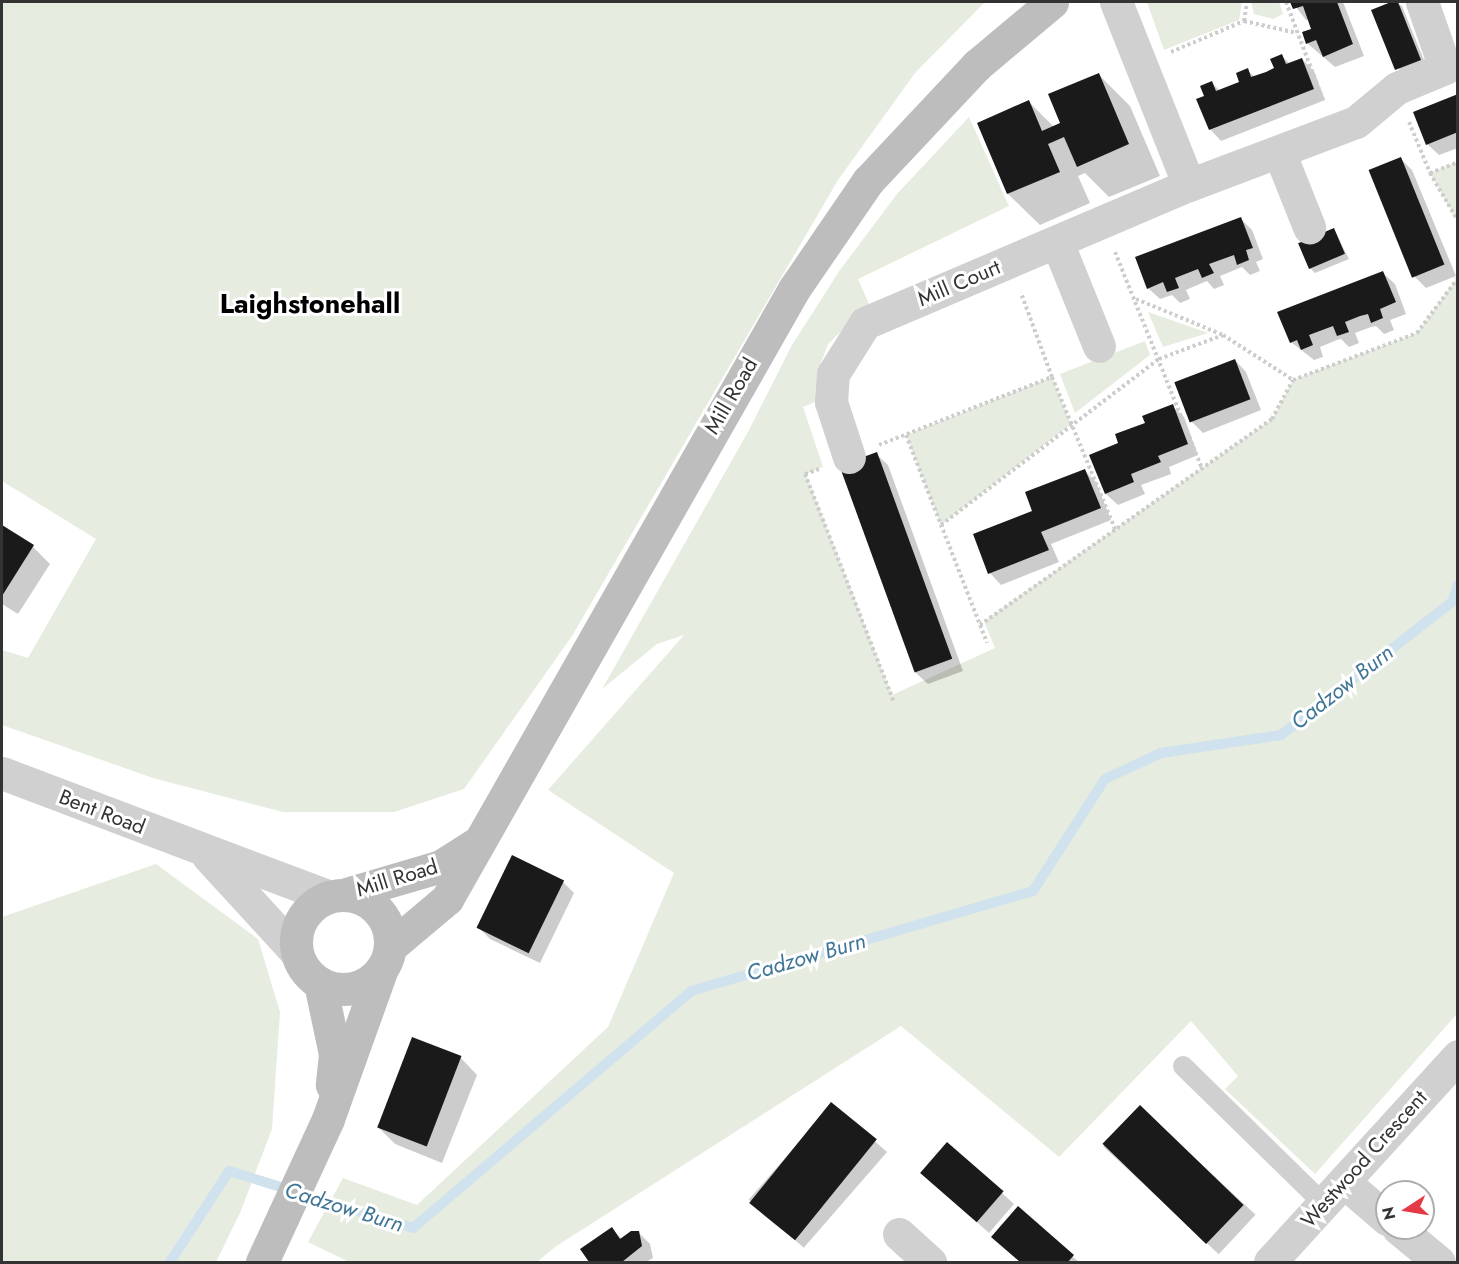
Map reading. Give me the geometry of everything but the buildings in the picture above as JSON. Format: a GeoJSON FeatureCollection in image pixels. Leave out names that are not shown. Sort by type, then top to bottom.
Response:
{"type":"FeatureCollection","features":[{"type":"Feature","properties":{"kind":"main road","name":"Mill Road"},"geometry":{"type":"LineString","coordinates":[[386,959],[447,899],[794,289],[868,181],[977,64],[1052,2]]}},
{"type":"Feature","properties":{"kind":"main road","name":"Mill Road"},"geometry":{"type":"LineString","coordinates":[[337,895],[441,866],[479,841]]}},
{"type":"Feature","properties":{"kind":"main road"},"geometry":{"type":"LineString","coordinates":[[262,1263],[327,1119],[386,959],[390,932],[374,905],[337,895],[313,905],[302,918],[296,934],[296,951],[304,970],[320,983],[341,990],[363,985],[386,959]]}},
{"type":"Feature","properties":{"kind":"main road"},"geometry":{"type":"LineString","coordinates":[[320,983],[335,1054],[327,1119]]}},
{"type":"Feature","properties":{"kind":"street"},"geometry":{"type":"LineString","coordinates":[[1116,2],[1189,185]]}},
{"type":"Feature","properties":{"kind":"street","name":"Mill Court"},"geometry":{"type":"LineString","coordinates":[[849,457],[831,402],[833,374],[865,323],[1057,242],[1102,220],[1356,122],[1397,88],[1445,68],[1422,2]]}},
{"type":"Feature","properties":{"kind":"street"},"geometry":{"type":"LineString","coordinates":[[1280,153],[1309,227]]}},
{"type":"Feature","properties":{"kind":"street"},"geometry":{"type":"LineString","coordinates":[[1057,242],[1099,346]]}},
{"type":"Feature","properties":{"kind":"street","name":"Bent Road"},"geometry":{"type":"LineString","coordinates":[[2,773],[202,850],[337,895]]}},
{"type":"Feature","properties":{"kind":"street","name":"Bent Road"},"geometry":{"type":"LineString","coordinates":[[202,850],[296,951]]}},
{"type":"Feature","properties":{"kind":"street","name":"Westwood Crescent"},"geometry":{"type":"LineString","coordinates":[[1270,1263],[1458,1056]]}},
{"type":"Feature","properties":{"kind":"street"},"geometry":{"type":"LineString","coordinates":[[1334,1193],[1375,1213]]}},
{"type":"Feature","properties":{"kind":"street"},"geometry":{"type":"LineString","coordinates":[[899,1234],[930,1263]]}},
{"type":"Feature","properties":{"kind":"street"},"geometry":{"type":"LineString","coordinates":[[1412,1240],[1438,1263]]}},
{"type":"Feature","properties":{"kind":"lane"},"geometry":{"type":"LineString","coordinates":[[1183,1066],[1334,1193]]}},
{"type":"Feature","properties":{"kind":"path"},"geometry":{"type":"LineString","coordinates":[[1244,21],[1247,2]]}},
{"type":"Feature","properties":{"kind":"path"},"geometry":{"type":"LineString","coordinates":[[1286,2],[1335,131]]}},
{"type":"Feature","properties":{"kind":"path"},"geometry":{"type":"LineString","coordinates":[[1140,65],[1244,21],[1298,33]]}},
{"type":"Feature","properties":{"kind":"path"},"geometry":{"type":"LineString","coordinates":[[1397,88],[1430,173],[1458,221]]}},
{"type":"Feature","properties":{"kind":"path"},"geometry":{"type":"LineString","coordinates":[[1430,173],[1458,162]]}},
{"type":"Feature","properties":{"kind":"path"},"geometry":{"type":"LineString","coordinates":[[1102,220],[1202,468]]}},
{"type":"Feature","properties":{"kind":"path"},"geometry":{"type":"LineString","coordinates":[[1010,261],[1052,377],[1115,530]]}},
{"type":"Feature","properties":{"kind":"path"},"geometry":{"type":"LineString","coordinates":[[980,625],[1272,419],[1293,380],[1417,333],[1458,278]]}},
{"type":"Feature","properties":{"kind":"path"},"geometry":{"type":"LineString","coordinates":[[1135,299],[1223,335],[1293,380]]}},
{"type":"Feature","properties":{"kind":"path"},"geometry":{"type":"LineString","coordinates":[[941,525],[1159,359],[1223,335]]}},
{"type":"Feature","properties":{"kind":"path"},"geometry":{"type":"LineString","coordinates":[[893,700],[805,474],[1052,377]]}},
{"type":"Feature","properties":{"kind":"path"},"geometry":{"type":"LineString","coordinates":[[906,435],[987,643]]}},
{"type":"Feature","properties":{"kind":"shaded area"},"geometry":{"type":"Polygon","coordinates":[[[2,2],[985,2],[915,73],[838,180],[572,636],[464,789],[394,812],[283,812],[153,778],[2,725],[2,650],[28,658],[96,539],[2,481],[2,2]]]}},
{"type":"Feature","properties":{"kind":"shaded area"},"geometry":{"type":"Polygon","coordinates":[[[1147,2],[1242,2],[1239,20],[1164,50],[1147,2]]]}},
{"type":"Feature","properties":{"kind":"shaded area"},"geometry":{"type":"Polygon","coordinates":[[[1251,2],[1279,2],[1283,14],[1273,19],[1254,14],[1251,2]]]}},
{"type":"Feature","properties":{"kind":"shaded area"},"geometry":{"type":"Polygon","coordinates":[[[969,117],[1009,206],[858,279],[869,304],[828,344],[820,365],[820,400],[803,407],[823,467],[806,474],[892,695],[995,648],[984,621],[1272,419],[1293,380],[1417,333],[1457,278],[1457,1014],[1315,1174],[1225,1089],[1238,1076],[1191,1021],[1059,1157],[901,1026],[555,1247],[537,1262],[349,1262],[308,1242],[343,1178],[417,1205],[608,1027],[674,873],[548,790],[684,635],[657,644],[602,689],[748,432],[792,345],[840,270],[897,194],[969,117]]]}},
{"type":"Feature","properties":{"kind":"shaded area"},"geometry":{"type":"Polygon","coordinates":[[[1457,162],[1457,221],[1430,173],[1457,162]]]}},
{"type":"Feature","properties":{"kind":"shaded area"},"geometry":{"type":"Polygon","coordinates":[[[1148,312],[1208,333],[1163,347],[1148,312]]]}},
{"type":"Feature","properties":{"kind":"shaded area"},"geometry":{"type":"Polygon","coordinates":[[[1145,341],[1150,355],[1075,413],[1060,374],[1145,341]]]}},
{"type":"Feature","properties":{"kind":"shaded area"},"geometry":{"type":"Polygon","coordinates":[[[1052,377],[1071,424],[941,525],[906,435],[1052,377]]]}},
{"type":"Feature","properties":{"kind":"shaded area"},"geometry":{"type":"Polygon","coordinates":[[[156,864],[258,939],[280,1012],[272,1129],[240,1213],[216,1262],[2,1262],[2,917],[156,864]]]}},
{"type":"Feature","properties":{"kind":"waterway","name":"Cadzow Burn"},"geometry":{"type":"LineString","coordinates":[[170,1262],[229,1171],[413,1228],[691,991],[1033,891],[1105,779],[1161,753],[1281,735],[1452,602],[1458,585]]}},
{"type":"Feature","properties":{"kind":"district","name":"Laighstonehall"},"geometry":{"type":"Point","coordinates":[310,304]}}]}
